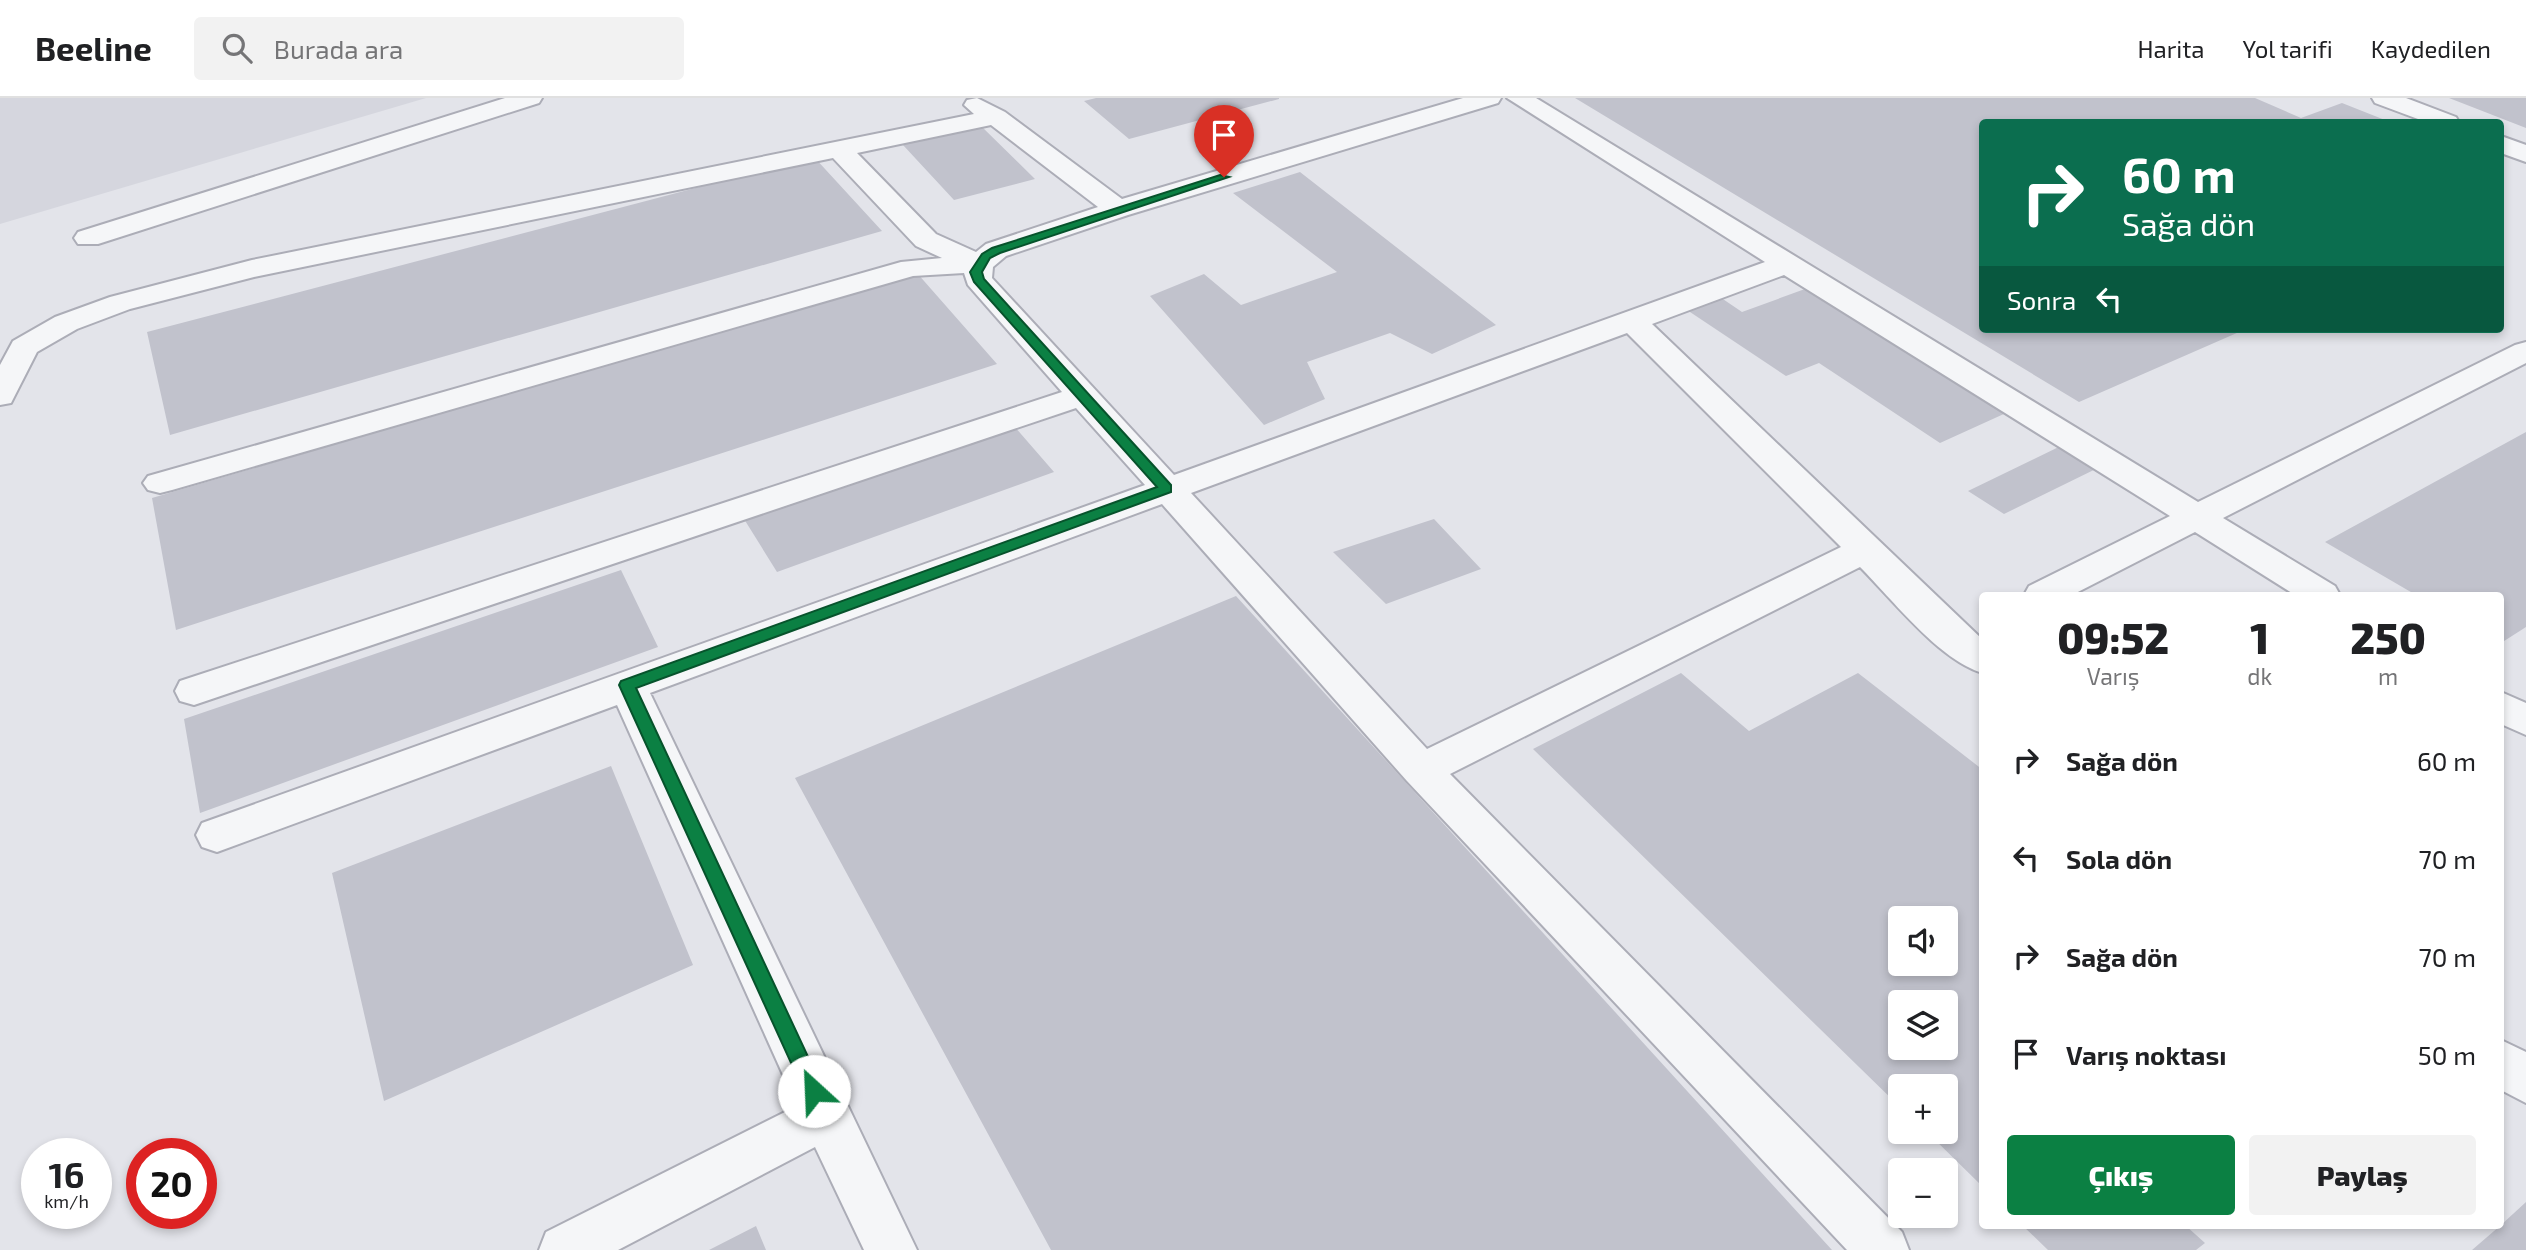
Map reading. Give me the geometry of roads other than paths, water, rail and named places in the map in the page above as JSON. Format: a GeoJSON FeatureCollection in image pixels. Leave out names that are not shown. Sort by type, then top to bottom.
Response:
{"type":"FeatureCollection","features":[{"type":"Feature","properties":{"kind":"lane"},"geometry":{"type":"LineString","coordinates":[[88,238],[530,98]]}},
{"type":"Feature","properties":{"kind":"lane"},"geometry":{"type":"LineString","coordinates":[[967,98],[1118,209]]}},
{"type":"Feature","properties":{"kind":"lane"},"geometry":{"type":"LineString","coordinates":[[160,483],[911,268],[979,264],[996,250],[1118,209],[1489,98]]}},
{"type":"Feature","properties":{"kind":"lane"},"geometry":{"type":"LineString","coordinates":[[1519,98],[2317,592]]}},
{"type":"Feature","properties":{"kind":"lane"},"geometry":{"type":"LineString","coordinates":[[2384,98],[2438,119]]}},
{"type":"Feature","properties":{"kind":"lane"},"geometry":{"type":"LineString","coordinates":[[0,396],[24,347],[66,323],[120,303],[252,269],[996,117]]}},
{"type":"Feature","properties":{"kind":"lane"},"geometry":{"type":"LineString","coordinates":[[2504,145],[2526,154]]}},
{"type":"Feature","properties":{"kind":"lane"},"geometry":{"type":"LineString","coordinates":[[839,149],[926,240],[979,264]]}},
{"type":"Feature","properties":{"kind":"lane"},"geometry":{"type":"LineString","coordinates":[[979,264],[978,279],[1421,770],[1883,1250]]}},
{"type":"Feature","properties":{"kind":"lane"},"geometry":{"type":"LineString","coordinates":[[217,835],[1787,264]]}},
{"type":"Feature","properties":{"kind":"lane"},"geometry":{"type":"LineString","coordinates":[[1632,320],[1865,550],[1974,641]]}},
{"type":"Feature","properties":{"kind":"lane"},"geometry":{"type":"LineString","coordinates":[[2048,592],[2526,352]]}},
{"type":"Feature","properties":{"kind":"lane"},"geometry":{"type":"LineString","coordinates":[[194,691],[1083,395]]}},
{"type":"Feature","properties":{"kind":"lane"},"geometry":{"type":"LineString","coordinates":[[1421,770],[1865,550]]}},
{"type":"Feature","properties":{"kind":"lane"},"geometry":{"type":"LineString","coordinates":[[627,685],[826,1116],[891,1250]]}},
{"type":"Feature","properties":{"kind":"lane"},"geometry":{"type":"LineString","coordinates":[[2504,708],[2526,721]]}},
{"type":"Feature","properties":{"kind":"lane"},"geometry":{"type":"LineString","coordinates":[[2504,1063],[2526,1081]]}},
{"type":"Feature","properties":{"kind":"lane"},"geometry":{"type":"LineString","coordinates":[[565,1250],[826,1116]]}}]}
